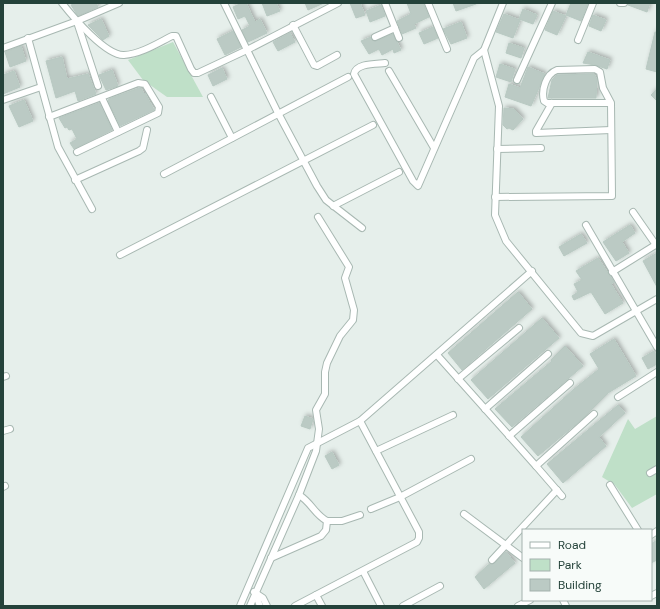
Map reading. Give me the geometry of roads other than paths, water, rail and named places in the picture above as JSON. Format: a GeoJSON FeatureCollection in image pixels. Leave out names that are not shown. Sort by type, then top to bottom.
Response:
{"type":"FeatureCollection","features":[{"type":"Feature","properties":{"kind":"street"},"geometry":{"type":"LineString","coordinates":[[62,3],[77,21],[103,46],[122,55],[135,53],[172,36],[176,36],[194,72],[204,70],[247,50],[338,3]]}},
{"type":"Feature","properties":{"kind":"street"},"geometry":{"type":"LineString","coordinates":[[3,48],[77,21],[119,3]]}},
{"type":"Feature","properties":{"kind":"street"},"geometry":{"type":"LineString","coordinates":[[224,3],[278,113],[317,186],[326,200],[362,228]]}},
{"type":"Feature","properties":{"kind":"street"},"geometry":{"type":"LineString","coordinates":[[385,3],[399,38]]}},
{"type":"Feature","properties":{"kind":"street"},"geometry":{"type":"LineString","coordinates":[[385,63],[365,64],[356,69],[354,74],[413,181],[418,186],[474,58],[484,50],[503,3]]}},
{"type":"Feature","properties":{"kind":"street"},"geometry":{"type":"LineString","coordinates":[[517,80],[552,3]]}},
{"type":"Feature","properties":{"kind":"street"},"geometry":{"type":"LineString","coordinates":[[578,40],[593,3]]}},
{"type":"Feature","properties":{"kind":"street"},"geometry":{"type":"LineString","coordinates":[[431,4],[447,49]]}},
{"type":"Feature","properties":{"kind":"street"},"geometry":{"type":"LineString","coordinates":[[77,21],[98,86]]}},
{"type":"Feature","properties":{"kind":"street"},"geometry":{"type":"LineString","coordinates":[[293,25],[314,65],[317,66],[337,55]]}},
{"type":"Feature","properties":{"kind":"street"},"geometry":{"type":"LineString","coordinates":[[375,36],[395,28]]}},
{"type":"Feature","properties":{"kind":"street"},"geometry":{"type":"LineString","coordinates":[[28,38],[58,147],[92,209]]}},
{"type":"Feature","properties":{"kind":"street"},"geometry":{"type":"LineString","coordinates":[[484,50],[499,106],[494,197],[495,215],[499,229],[506,240],[581,333],[586,336],[592,336],[657,299]]}},
{"type":"Feature","properties":{"kind":"street"},"geometry":{"type":"LineString","coordinates":[[494,197],[612,196],[611,103],[603,88],[600,72],[595,69],[557,70],[551,72],[546,78],[543,98],[544,101],[552,103],[611,103]]}},
{"type":"Feature","properties":{"kind":"street"},"geometry":{"type":"LineString","coordinates":[[389,71],[434,148]]}},
{"type":"Feature","properties":{"kind":"street"},"geometry":{"type":"LineString","coordinates":[[164,174],[348,77]]}},
{"type":"Feature","properties":{"kind":"street"},"geometry":{"type":"LineString","coordinates":[[50,117],[142,82],[146,84],[159,107],[158,113],[77,152]]}},
{"type":"Feature","properties":{"kind":"street"},"geometry":{"type":"LineString","coordinates":[[3,100],[41,87]]}},
{"type":"Feature","properties":{"kind":"street"},"geometry":{"type":"LineString","coordinates":[[211,97],[232,138]]}},
{"type":"Feature","properties":{"kind":"street"},"geometry":{"type":"LineString","coordinates":[[102,98],[118,132]]}},
{"type":"Feature","properties":{"kind":"street"},"geometry":{"type":"LineString","coordinates":[[552,103],[536,133],[612,130]]}},
{"type":"Feature","properties":{"kind":"street"},"geometry":{"type":"LineString","coordinates":[[120,255],[373,125]]}},
{"type":"Feature","properties":{"kind":"street"},"geometry":{"type":"LineString","coordinates":[[75,180],[140,151],[143,148],[147,130]]}},
{"type":"Feature","properties":{"kind":"street"},"geometry":{"type":"LineString","coordinates":[[497,149],[541,148]]}},
{"type":"Feature","properties":{"kind":"street"},"geometry":{"type":"LineString","coordinates":[[333,206],[399,172]]}},
{"type":"Feature","properties":{"kind":"street"},"geometry":{"type":"LineString","coordinates":[[612,272],[656,244],[633,212]]}},
{"type":"Feature","properties":{"kind":"street"},"geometry":{"type":"LineString","coordinates":[[250,606],[258,595],[271,558],[299,495],[316,451],[319,429],[316,410],[325,394],[325,372],[327,363],[340,336],[350,324],[354,316],[345,278],[349,267],[318,217]]}},
{"type":"Feature","properties":{"kind":"street"},"geometry":{"type":"LineString","coordinates":[[586,225],[612,272],[657,346]]}},
{"type":"Feature","properties":{"kind":"street"},"geometry":{"type":"LineString","coordinates":[[240,606],[308,448],[318,441],[360,421],[532,272]]}},
{"type":"Feature","properties":{"kind":"street"},"geometry":{"type":"LineString","coordinates":[[458,379],[519,328]]}},
{"type":"Feature","properties":{"kind":"street"},"geometry":{"type":"LineString","coordinates":[[485,409],[548,354]]}},
{"type":"Feature","properties":{"kind":"street"},"geometry":{"type":"LineString","coordinates":[[437,355],[562,496]]}},
{"type":"Feature","properties":{"kind":"street"},"geometry":{"type":"LineString","coordinates":[[618,397],[657,372]]}},
{"type":"Feature","properties":{"kind":"street"},"geometry":{"type":"LineString","coordinates":[[508,436],[570,383]]}},
{"type":"Feature","properties":{"kind":"street"},"geometry":{"type":"LineString","coordinates":[[536,466],[594,414]]}},
{"type":"Feature","properties":{"kind":"street"},"geometry":{"type":"LineString","coordinates":[[376,451],[453,415]]}},
{"type":"Feature","properties":{"kind":"street"},"geometry":{"type":"LineString","coordinates":[[295,606],[417,542],[419,538],[418,532],[360,421]]}},
{"type":"Feature","properties":{"kind":"street"},"geometry":{"type":"LineString","coordinates":[[3,431],[10,429]]}},
{"type":"Feature","properties":{"kind":"street"},"geometry":{"type":"LineString","coordinates":[[371,509],[400,497],[471,459]]}},
{"type":"Feature","properties":{"kind":"street"},"geometry":{"type":"LineString","coordinates":[[650,473],[657,468]]}},
{"type":"Feature","properties":{"kind":"street"},"geometry":{"type":"LineString","coordinates":[[610,485],[637,529]]}},
{"type":"Feature","properties":{"kind":"street"},"geometry":{"type":"LineString","coordinates":[[492,560],[556,490]]}},
{"type":"Feature","properties":{"kind":"street"},"geometry":{"type":"LineString","coordinates":[[299,495],[307,500],[327,521],[342,521],[360,515]]}},
{"type":"Feature","properties":{"kind":"street"},"geometry":{"type":"LineString","coordinates":[[464,514],[522,557]]}},
{"type":"Feature","properties":{"kind":"street"},"geometry":{"type":"LineString","coordinates":[[271,558],[321,536],[326,530],[327,521]]}},
{"type":"Feature","properties":{"kind":"street"},"geometry":{"type":"LineString","coordinates":[[363,571],[381,606]]}},
{"type":"Feature","properties":{"kind":"street"},"geometry":{"type":"LineString","coordinates":[[404,606],[440,586]]}},
{"type":"Feature","properties":{"kind":"street"},"geometry":{"type":"LineString","coordinates":[[248,588],[263,598],[267,606]]}},
{"type":"Feature","properties":{"kind":"street"},"geometry":{"type":"LineString","coordinates":[[258,595],[260,606]]}},
{"type":"Feature","properties":{"kind":"street"},"geometry":{"type":"LineString","coordinates":[[316,595],[322,606]]}},
{"type":"Feature","properties":{"kind":"street"},"geometry":{"type":"LineString","coordinates":[[518,606],[528,601]]}}]}
